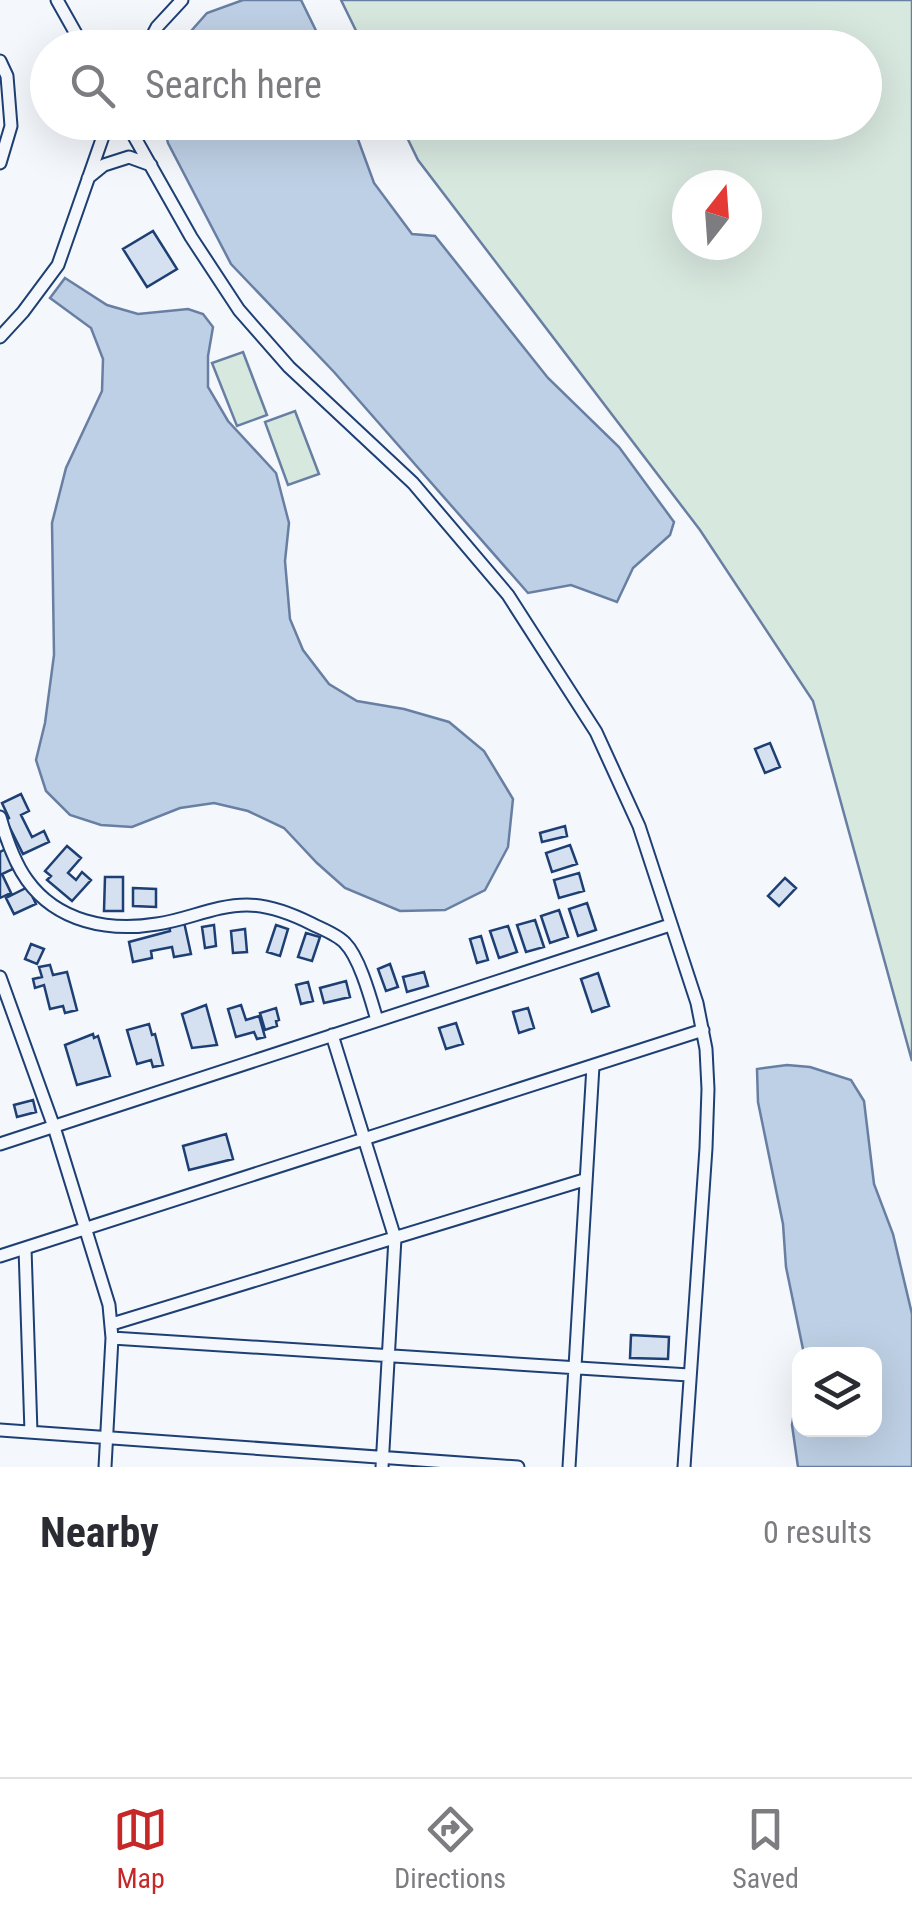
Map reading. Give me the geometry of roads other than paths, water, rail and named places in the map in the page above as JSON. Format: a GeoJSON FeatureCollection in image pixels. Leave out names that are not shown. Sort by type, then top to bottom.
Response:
{"type":"FeatureCollection","features":[{"type":"Feature","properties":{"kind":"street"},"geometry":{"type":"LineString","coordinates":[[57,0],[74,30]]}},
{"type":"Feature","properties":{"kind":"street"},"geometry":{"type":"LineString","coordinates":[[155,30],[182,0]]}},
{"type":"Feature","properties":{"kind":"street"},"geometry":{"type":"LineString","coordinates":[[0,60],[7,76],[11,126],[0,163]]}},
{"type":"Feature","properties":{"kind":"street"},"geometry":{"type":"LineString","coordinates":[[0,337],[58,266],[102,140]]}},
{"type":"Feature","properties":{"kind":"street"},"geometry":{"type":"LineString","coordinates":[[137,140],[191,237],[239,310],[289,367],[413,483],[508,594],[596,732],[638,826],[703,1030],[708,1089],[684,1467]]}},
{"type":"Feature","properties":{"kind":"street"},"geometry":{"type":"LineString","coordinates":[[88,178],[104,165],[129,157],[152,166]]}},
{"type":"Feature","properties":{"kind":"street"},"geometry":{"type":"LineString","coordinates":[[0,817],[27,881],[49,902],[82,922],[116,928],[160,924],[204,910],[244,905],[270,907],[345,942],[359,967],[378,1020]]}},
{"type":"Feature","properties":{"kind":"street"},"geometry":{"type":"LineString","coordinates":[[0,1144],[670,925]]}},
{"type":"Feature","properties":{"kind":"street"},"geometry":{"type":"LineString","coordinates":[[0,977],[54,1127],[109,1305],[112,1331],[106,1467]]}},
{"type":"Feature","properties":{"kind":"street"},"geometry":{"type":"LineString","coordinates":[[0,1256],[703,1030]]}},
{"type":"Feature","properties":{"kind":"street"},"geometry":{"type":"LineString","coordinates":[[332,1035],[395,1238],[382,1462]]}},
{"type":"Feature","properties":{"kind":"street"},"geometry":{"type":"LineString","coordinates":[[568,1467],[592,1066]]}},
{"type":"Feature","properties":{"kind":"street"},"geometry":{"type":"LineString","coordinates":[[112,1331],[584,1180]]}},
{"type":"Feature","properties":{"kind":"street"},"geometry":{"type":"LineString","coordinates":[[25,1248],[31,1432]]}},
{"type":"Feature","properties":{"kind":"street"},"geometry":{"type":"LineString","coordinates":[[112,1331],[389,1356],[689,1376]]}},
{"type":"Feature","properties":{"kind":"street"},"geometry":{"type":"LineString","coordinates":[[0,1430],[382,1462],[518,1467]]}},
{"type":"Feature","properties":{"kind":"water"},"geometry":{"type":"Polygon","coordinates":[[[243,0],[301,0],[316,30],[192,30],[207,13],[243,0]]]}},
{"type":"Feature","properties":{"kind":"water"},"geometry":{"type":"Polygon","coordinates":[[[167,140],[358,140],[374,183],[412,234],[435,236],[548,378],[619,447],[674,522],[670,535],[633,568],[617,602],[571,585],[528,593],[334,372],[231,264],[167,140]]]}},
{"type":"Feature","properties":{"kind":"water"},"geometry":{"type":"Polygon","coordinates":[[[65,278],[107,305],[138,314],[188,309],[203,314],[213,327],[208,387],[228,421],[276,473],[289,523],[285,561],[290,619],[303,650],[329,684],[357,701],[449,722],[484,751],[513,799],[508,847],[485,890],[445,910],[400,911],[345,888],[284,828],[248,811],[214,803],[180,808],[132,827],[101,825],[70,815],[46,791],[36,760],[54,655],[52,523],[66,468],[102,391],[103,359],[91,328],[50,298],[65,278]]]}},
{"type":"Feature","properties":{"kind":"water"},"geometry":{"type":"Polygon","coordinates":[[[810,1067],[851,1080],[864,1101],[874,1184],[893,1234],[912,1314],[912,1467],[798,1467],[794,1437],[882,1437],[882,1347],[803,1347],[758,1102],[757,1069],[810,1067]]]}}]}
